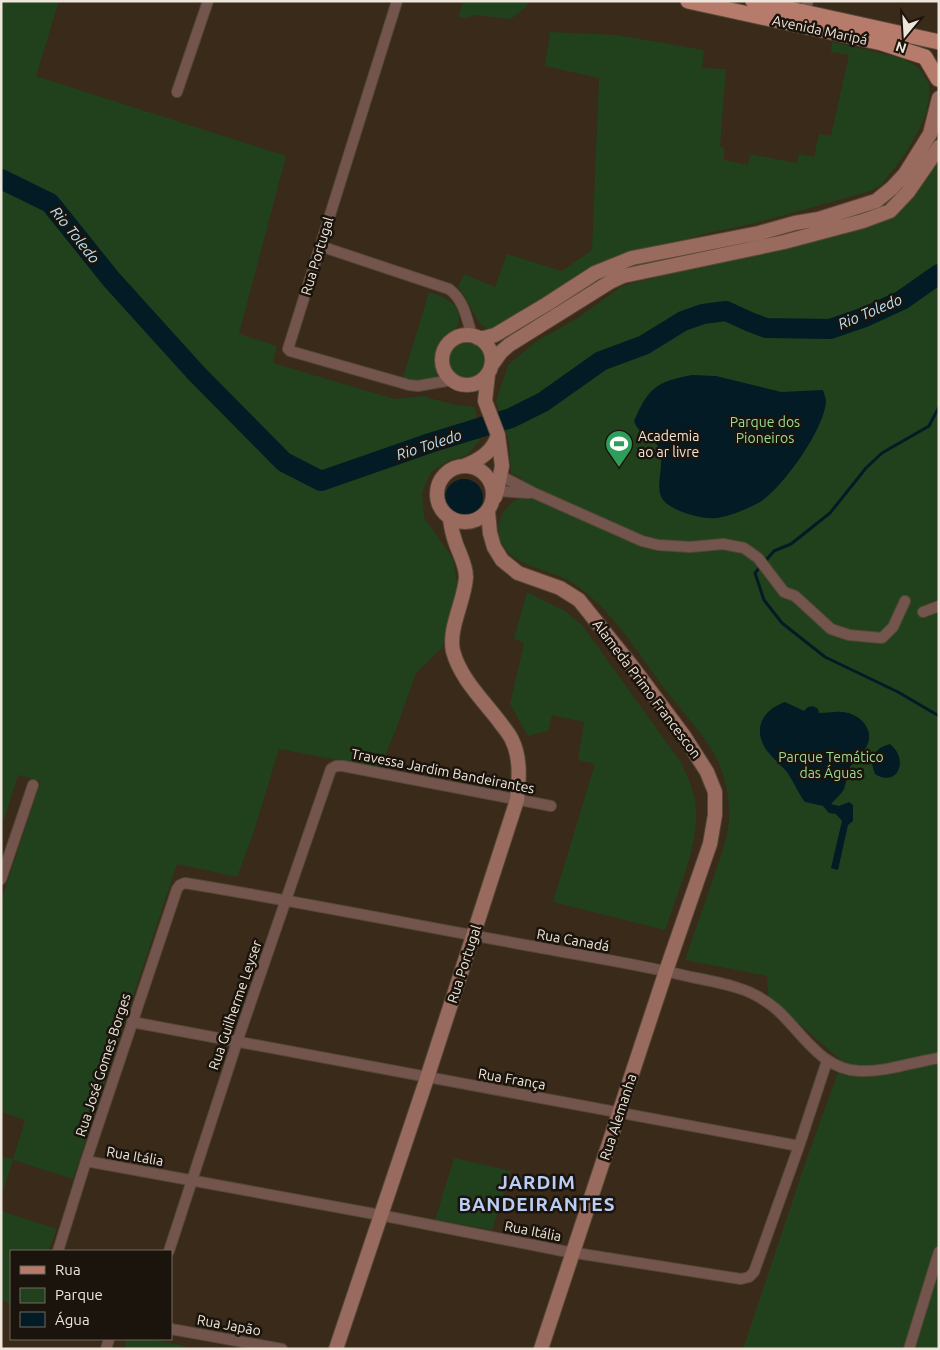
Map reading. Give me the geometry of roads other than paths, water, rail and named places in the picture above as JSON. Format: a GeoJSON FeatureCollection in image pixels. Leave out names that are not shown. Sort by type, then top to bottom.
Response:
{"type":"FeatureCollection","features":[{"type":"Feature","properties":{"kind":"main road","name":"Avenida Maripá"},"geometry":{"type":"LineString","coordinates":[[688,1],[882,43],[925,57],[938,78]]}},
{"type":"Feature","properties":{"kind":"main road","name":"Avenida Maripá"},"geometry":{"type":"LineString","coordinates":[[753,1],[807,7],[939,42]]}},
{"type":"Feature","properties":{"kind":"street"},"geometry":{"type":"LineString","coordinates":[[177,92],[208,1]]}},
{"type":"Feature","properties":{"kind":"street","name":"Rua Portugal"},"geometry":{"type":"LineString","coordinates":[[397,1],[288,349],[290,352],[409,386],[452,380]]}},
{"type":"Feature","properties":{"kind":"street"},"geometry":{"type":"LineString","coordinates":[[939,98],[930,134],[905,174],[876,201],[819,219],[632,258],[595,273],[495,335],[484,338],[461,336],[453,339],[443,351],[442,359],[446,375],[459,384],[475,384],[482,380],[501,352],[509,345],[610,282],[623,276],[784,242],[863,221],[890,210],[908,192],[939,147]]}},
{"type":"Feature","properties":{"kind":"street"},"geometry":{"type":"LineString","coordinates":[[320,246],[449,289],[455,294],[460,301],[475,337],[485,343],[490,350],[492,358],[487,407]]}},
{"type":"Feature","properties":{"kind":"street"},"geometry":{"type":"LineString","coordinates":[[467,385],[487,407],[497,434],[502,466],[501,476],[493,501],[474,522],[457,522],[443,512],[438,505],[436,496],[441,478],[455,468],[478,460],[488,452],[497,434]]}},
{"type":"Feature","properties":{"kind":"street"},"geometry":{"type":"LineString","coordinates":[[464,466],[473,467],[487,476],[494,491],[493,501]]}},
{"type":"Feature","properties":{"kind":"street"},"geometry":{"type":"LineString","coordinates":[[501,476],[534,493],[642,541],[658,545],[690,547],[733,545],[751,552],[758,558],[784,592],[795,596],[831,629],[849,635],[882,638],[893,627],[905,601]]}},
{"type":"Feature","properties":{"kind":"street"},"geometry":{"type":"LineString","coordinates":[[493,501],[534,493]]}},
{"type":"Feature","properties":{"kind":"street","name":"Alameda Primo Francescon"},"geometry":{"type":"LineString","coordinates":[[493,501],[492,540],[502,560],[518,572],[560,588],[579,600],[684,736],[707,772],[715,792],[715,814],[710,844],[666,971]]}},
{"type":"Feature","properties":{"kind":"street","name":"Rua Portugal"},"geometry":{"type":"LineString","coordinates":[[336,1349],[427,1078],[517,800],[520,775],[512,739],[460,669],[453,650],[457,617],[465,587],[465,567],[453,534],[450,518]]}},
{"type":"Feature","properties":{"kind":"street"},"geometry":{"type":"LineString","coordinates":[[923,612],[939,606]]}},
{"type":"Feature","properties":{"kind":"street","name":"Travessa Jardim Bandeirantes"},"geometry":{"type":"LineString","coordinates":[[331,770],[336,766],[343,766],[551,806]]}},
{"type":"Feature","properties":{"kind":"street","name":"Rua Guilherme Leyser"},"geometry":{"type":"LineString","coordinates":[[169,1250],[237,1042],[331,770]]}},
{"type":"Feature","properties":{"kind":"street"},"geometry":{"type":"LineString","coordinates":[[1,879],[33,785]]}},
{"type":"Feature","properties":{"kind":"street","name":"Rua Canadá"},"geometry":{"type":"LineString","coordinates":[[177,889],[185,883],[286,900],[666,971],[739,988],[762,998],[777,1010],[827,1061],[850,1070],[862,1072],[939,1058]]}},
{"type":"Feature","properties":{"kind":"street","name":"Rua José Gomes Borges"},"geometry":{"type":"LineString","coordinates":[[58,1250],[177,889]]}},
{"type":"Feature","properties":{"kind":"street","name":"Rua Alemanha"},"geometry":{"type":"LineString","coordinates":[[541,1349],[666,971]]}},
{"type":"Feature","properties":{"kind":"street","name":"Rua França"},"geometry":{"type":"LineString","coordinates":[[132,1022],[798,1146]]}},
{"type":"Feature","properties":{"kind":"street"},"geometry":{"type":"LineString","coordinates":[[798,1146],[827,1061]]}},
{"type":"Feature","properties":{"kind":"street","name":"Rua Itália"},"geometry":{"type":"LineString","coordinates":[[86,1161],[380,1215],[573,1253],[741,1279],[749,1277],[754,1272],[798,1146]]}},
{"type":"Feature","properties":{"kind":"street"},"geometry":{"type":"LineString","coordinates":[[909,1349],[939,1252]]}},
{"type":"Feature","properties":{"kind":"street","name":"Rua Japão"},"geometry":{"type":"LineString","coordinates":[[172,1329],[282,1349]]}},
{"type":"Feature","properties":{"kind":"water"},"geometry":{"type":"Polygon","coordinates":[[[692,375],[716,376],[781,392],[823,390],[826,399],[824,413],[811,441],[782,482],[759,503],[722,517],[697,517],[666,503],[662,497],[659,483],[660,452],[657,445],[636,426],[634,421],[644,400],[655,388],[670,380],[692,375]]]}},
{"type":"Feature","properties":{"kind":"water"},"geometry":{"type":"Polygon","coordinates":[[[464,479],[477,485],[483,498],[477,511],[464,517],[451,511],[445,498],[451,485],[464,479]]]}},
{"type":"Feature","properties":{"kind":"water"},"geometry":{"type":"Polygon","coordinates":[[[785,702],[804,711],[808,707],[813,706],[818,709],[819,713],[849,713],[861,720],[868,730],[868,743],[850,767],[843,791],[831,804],[839,806],[849,802],[853,805],[853,821],[848,825],[838,870],[831,868],[842,821],[836,814],[829,813],[823,806],[805,802],[787,772],[767,751],[762,740],[760,726],[762,720],[777,705],[785,702]]]}},
{"type":"Feature","properties":{"kind":"water"},"geometry":{"type":"Polygon","coordinates":[[[890,744],[896,750],[900,764],[895,775],[883,777],[875,774],[871,761],[878,750],[890,744]]]}},
{"type":"Feature","properties":{"kind":"waterway","name":"Rio Toledo"},"geometry":{"type":"LineString","coordinates":[[1,179],[50,203],[111,279],[196,373],[284,462],[321,481],[430,443],[511,418],[543,402],[601,361],[644,345],[683,321],[703,314],[726,311],[766,328],[830,329],[865,317],[902,300],[939,274]]}},
{"type":"Feature","properties":{"kind":"waterway"},"geometry":{"type":"LineString","coordinates":[[939,407],[929,426],[882,453],[866,468],[830,513],[791,544],[774,551],[755,573],[764,600],[782,623],[825,657],[898,692],[939,716]]}},
{"type":"Feature","properties":{"kind":"place","name":"Academia ao ar livre"},"geometry":{"type":"Point","coordinates":[619,468]}},
{"type":"Feature","properties":{"kind":"district","name":"JARDIM BANDEIRANTES"},"geometry":{"type":"Point","coordinates":[537,1193]}},
{"type":"Feature","properties":{"kind":"park label","name":"Parque dos Pioneiros"},"geometry":{"type":"Point","coordinates":[765,430]}},
{"type":"Feature","properties":{"kind":"park label","name":"Parque Temático das Águas"},"geometry":{"type":"Point","coordinates":[831,766]}}]}
